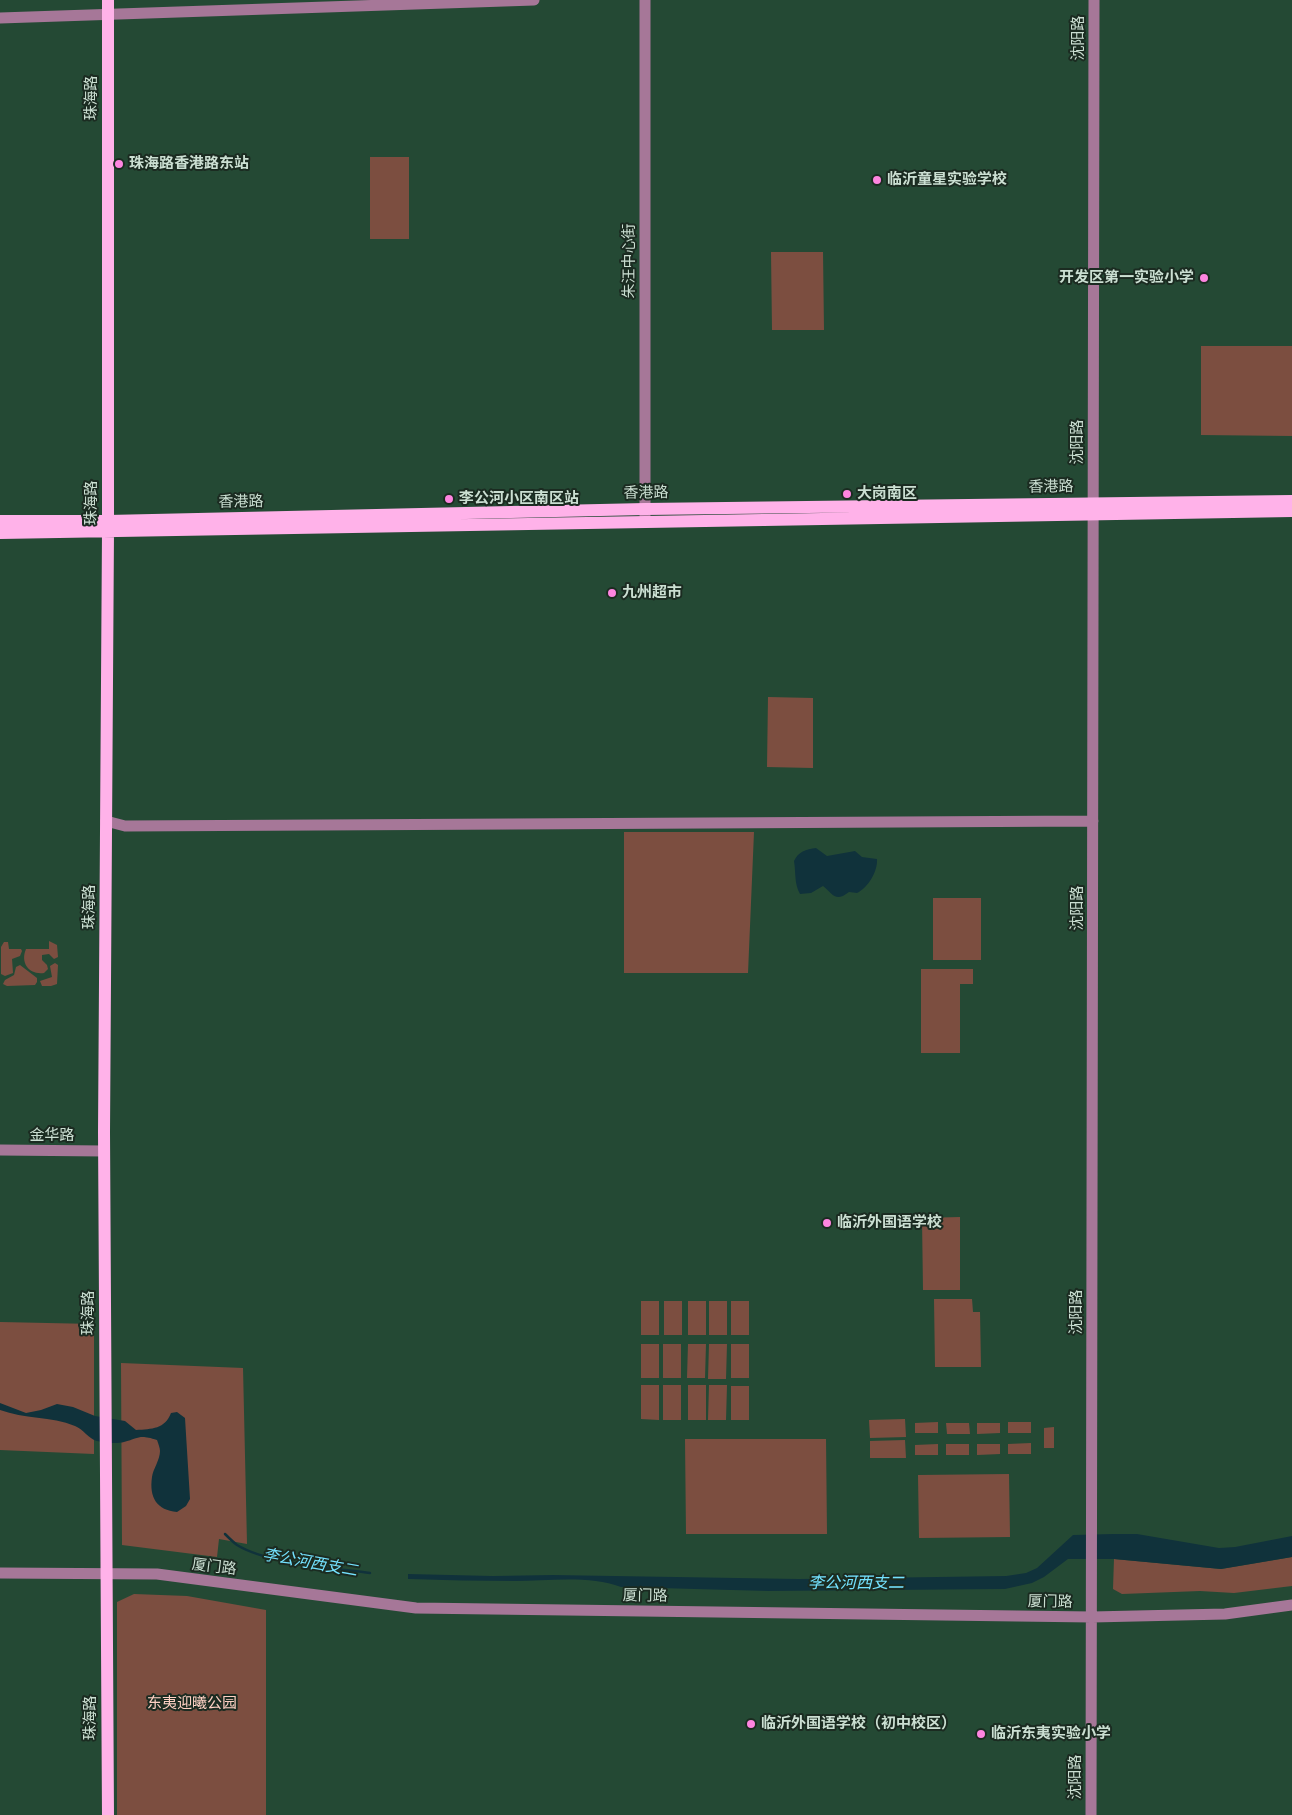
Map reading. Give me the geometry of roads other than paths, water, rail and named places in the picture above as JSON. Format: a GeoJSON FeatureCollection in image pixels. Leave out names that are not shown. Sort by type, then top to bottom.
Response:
{"type":"FeatureCollection","features":[{"type":"Feature","properties":{"kind":"main road","name":"珠海路"},"geometry":{"type":"LineString","coordinates":[[108,0],[108,526],[104,1151],[108,1815]]}},
{"type":"Feature","properties":{"kind":"main road","name":"香港路"},"geometry":{"type":"LineString","coordinates":[[1093,509],[1292,501]]}},
{"type":"Feature","properties":{"kind":"main road","name":"香港路"},"geometry":{"type":"LineString","coordinates":[[0,532],[108,526],[645,515],[1093,509],[1292,511]]}},
{"type":"Feature","properties":{"kind":"main road","name":"香港路"},"geometry":{"type":"LineString","coordinates":[[0,522],[108,526]]}},
{"type":"Feature","properties":{"kind":"street"},"geometry":{"type":"LineString","coordinates":[[0,18],[534,0]]}},
{"type":"Feature","properties":{"kind":"street","name":"朱汪中心街"},"geometry":{"type":"LineString","coordinates":[[645,0],[645,515]]}},
{"type":"Feature","properties":{"kind":"street","name":"沈阳路"},"geometry":{"type":"LineString","coordinates":[[1091,1815],[1094,0]]}},
{"type":"Feature","properties":{"kind":"street"},"geometry":{"type":"LineString","coordinates":[[106,821],[125,826],[1092,821]]}},
{"type":"Feature","properties":{"kind":"street","name":"金华路"},"geometry":{"type":"LineString","coordinates":[[0,1150],[104,1151]]}},
{"type":"Feature","properties":{"kind":"street","name":"厦门路"},"geometry":{"type":"LineString","coordinates":[[0,1573],[157,1574],[416,1608],[1092,1617],[1225,1614],[1292,1604]]}},
{"type":"Feature","properties":{"kind":"water"},"geometry":{"type":"Polygon","coordinates":[[[816,848],[827,856],[855,851],[862,857],[877,859],[874,874],[865,887],[857,893],[849,892],[837,897],[823,886],[811,893],[800,894],[796,882],[794,861],[803,852],[816,848]]]}},
{"type":"Feature","properties":{"kind":"water"},"geometry":{"type":"Polygon","coordinates":[[[0,1403],[26,1413],[57,1404],[73,1407],[95,1416],[125,1421],[136,1430],[162,1425],[171,1413],[177,1412],[185,1418],[190,1499],[186,1506],[177,1512],[164,1509],[153,1497],[151,1484],[160,1454],[157,1440],[143,1437],[121,1443],[100,1442],[91,1438],[78,1427],[66,1423],[0,1410],[0,1403]]]}},
{"type":"Feature","properties":{"kind":"water"},"geometry":{"type":"Polygon","coordinates":[[[1137,1534],[1219,1548],[1235,1547],[1292,1536],[1292,1557],[1221,1569],[1114,1559],[1068,1559],[1044,1577],[1032,1583],[1005,1589],[768,1591],[621,1587],[609,1583],[582,1580],[408,1579],[408,1574],[799,1579],[1006,1576],[1026,1573],[1037,1568],[1073,1535],[1137,1534]]]}},
{"type":"Feature","properties":{"kind":"waterway","name":"李公河西支二"},"geometry":{"type":"LineString","coordinates":[[225,1534],[237,1545],[266,1557],[301,1564],[370,1573]]}},
{"type":"Feature","properties":{"kind":"place","name":"珠海路香港路东站"},"geometry":{"type":"Point","coordinates":[119,164]}},
{"type":"Feature","properties":{"kind":"place","name":"临沂童星实验学校"},"geometry":{"type":"Point","coordinates":[877,180]}},
{"type":"Feature","properties":{"kind":"place","name":"开发区第一实验小学"},"geometry":{"type":"Point","coordinates":[1204,278]}},
{"type":"Feature","properties":{"kind":"place","name":"大岗南区"},"geometry":{"type":"Point","coordinates":[847,494]}},
{"type":"Feature","properties":{"kind":"place","name":"李公河小区南区站"},"geometry":{"type":"Point","coordinates":[449,499]}},
{"type":"Feature","properties":{"kind":"place","name":"九州超市"},"geometry":{"type":"Point","coordinates":[612,593]}},
{"type":"Feature","properties":{"kind":"place","name":"临沂外国语学校"},"geometry":{"type":"Point","coordinates":[827,1223]}},
{"type":"Feature","properties":{"kind":"place","name":"临沂外国语学校（初中校区）"},"geometry":{"type":"Point","coordinates":[751,1724]}},
{"type":"Feature","properties":{"kind":"place","name":"临沂东夷实验小学"},"geometry":{"type":"Point","coordinates":[981,1734]}},
{"type":"Feature","properties":{"kind":"park label","name":"东夷迎曦公园"},"geometry":{"type":"Point","coordinates":[192,1704]}}]}
